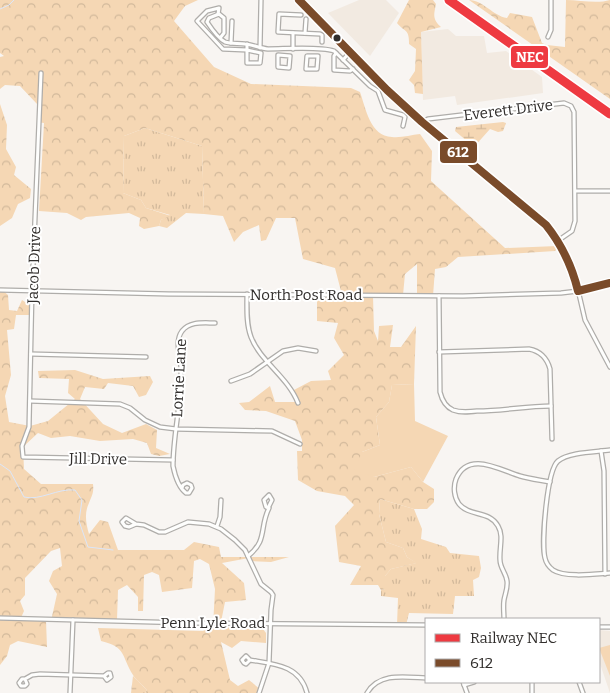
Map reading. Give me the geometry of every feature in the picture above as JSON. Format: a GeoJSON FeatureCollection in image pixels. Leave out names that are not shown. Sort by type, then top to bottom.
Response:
{"type":"FeatureCollection","features":[{"type":"Feature","properties":{"kind":"street"},"geometry":{"type":"LineString","coordinates":[[260,48],[261,0]]}},
{"type":"Feature","properties":{"kind":"street"},"geometry":{"type":"LineString","coordinates":[[298,0],[422,122],[540,219],[559,240],[570,262],[585,320],[610,367]]}},
{"type":"Feature","properties":{"kind":"street"},"geometry":{"type":"LineString","coordinates":[[548,37],[551,0]]}},
{"type":"Feature","properties":{"kind":"street"},"geometry":{"type":"LineString","coordinates":[[218,14],[219,8],[205,12],[197,21],[223,49],[247,50],[261,53],[260,63],[246,63],[247,50],[247,44]]}},
{"type":"Feature","properties":{"kind":"street"},"geometry":{"type":"LineString","coordinates":[[218,14],[207,20],[208,24],[224,42],[247,44],[260,48],[330,50],[336,53],[370,86],[378,91],[385,110],[403,115],[405,118],[403,126]]}},
{"type":"Feature","properties":{"kind":"street"},"geometry":{"type":"LineString","coordinates":[[218,14],[224,18],[224,33],[220,38]]}},
{"type":"Feature","properties":{"kind":"street"},"geometry":{"type":"LineString","coordinates":[[300,15],[279,14],[278,32],[321,34],[322,42]]}},
{"type":"Feature","properties":{"kind":"street"},"geometry":{"type":"LineString","coordinates":[[305,33],[306,19]]}},
{"type":"Feature","properties":{"kind":"street"},"geometry":{"type":"LineString","coordinates":[[232,21],[232,43]]}},
{"type":"Feature","properties":{"kind":"street"},"geometry":{"type":"LineString","coordinates":[[210,35],[214,31]]}},
{"type":"Feature","properties":{"kind":"street"},"geometry":{"type":"LineString","coordinates":[[293,33],[293,49]]}},
{"type":"Feature","properties":{"kind":"street"},"geometry":{"type":"LineString","coordinates":[[278,55],[290,56],[289,68],[278,67],[278,55],[279,49]]}},
{"type":"Feature","properties":{"kind":"street"},"geometry":{"type":"LineString","coordinates":[[307,50],[306,69],[317,69],[318,56],[307,56]]}},
{"type":"Feature","properties":{"kind":"street"},"geometry":{"type":"LineString","coordinates":[[343,60],[350,52]]}},
{"type":"Feature","properties":{"kind":"street"},"geometry":{"type":"LineString","coordinates":[[336,53],[334,56],[334,70],[350,71],[352,69]]}},
{"type":"Feature","properties":{"kind":"street","name":"Jacob Drive"},"geometry":{"type":"LineString","coordinates":[[23,457],[22,446],[29,427],[32,291],[41,73]]}},
{"type":"Feature","properties":{"kind":"street","name":"Everett Drive"},"geometry":{"type":"LineString","coordinates":[[422,122],[450,116],[568,104],[572,107],[574,112],[576,191],[574,226],[570,232],[559,240]]}},
{"type":"Feature","properties":{"kind":"street"},"geometry":{"type":"LineString","coordinates":[[576,191],[610,191]]}},
{"type":"Feature","properties":{"kind":"street","name":"North Post Road"},"geometry":{"type":"LineString","coordinates":[[0,290],[439,296],[578,291],[610,283]]}},
{"type":"Feature","properties":{"kind":"street"},"geometry":{"type":"LineString","coordinates":[[247,294],[250,335],[256,346],[290,388],[298,403]]}},
{"type":"Feature","properties":{"kind":"street"},"geometry":{"type":"LineString","coordinates":[[439,296],[440,396],[452,410],[464,412],[501,411],[551,406]]}},
{"type":"Feature","properties":{"kind":"street","name":"Lorrie Lane"},"geometry":{"type":"LineString","coordinates":[[182,488],[176,477],[173,460],[181,384],[178,343],[184,329],[193,324],[215,323]]}},
{"type":"Feature","properties":{"kind":"street"},"geometry":{"type":"LineString","coordinates":[[231,380],[250,374],[288,349],[298,348],[316,351]]}},
{"type":"Feature","properties":{"kind":"street"},"geometry":{"type":"LineString","coordinates":[[439,352],[529,349],[537,351],[546,358],[549,365],[552,439]]}},
{"type":"Feature","properties":{"kind":"street"},"geometry":{"type":"LineString","coordinates":[[31,354],[146,357]]}},
{"type":"Feature","properties":{"kind":"street"},"geometry":{"type":"LineString","coordinates":[[30,401],[120,404],[130,408],[151,423],[176,429],[267,430],[300,444]]}},
{"type":"Feature","properties":{"kind":"street"},"geometry":{"type":"LineString","coordinates":[[601,451],[604,471],[608,574],[562,574],[552,569],[547,563],[545,556],[544,529],[553,467],[560,459],[568,456],[601,451],[610,450]]}},
{"type":"Feature","properties":{"kind":"street","name":"Jill Drive"},"geometry":{"type":"LineString","coordinates":[[23,457],[173,460]]}},
{"type":"Feature","properties":{"kind":"street"},"geometry":{"type":"LineString","coordinates":[[504,618],[507,581],[500,562],[500,530],[490,518],[470,512],[460,505],[454,493],[455,481],[463,468],[478,463],[499,467],[523,477],[550,482]]}},
{"type":"Feature","properties":{"kind":"street"},"geometry":{"type":"LineString","coordinates":[[217,526],[220,517],[221,500]]}},
{"type":"Feature","properties":{"kind":"street"},"geometry":{"type":"LineString","coordinates":[[248,556],[260,544],[264,521],[269,508]]}},
{"type":"Feature","properties":{"kind":"street"},"geometry":{"type":"LineString","coordinates":[[136,524],[129,528],[123,524],[123,520],[126,518],[136,524],[148,526],[162,532],[168,532],[188,522],[217,526],[235,540],[248,556],[260,584],[273,593],[269,663],[259,693]]}},
{"type":"Feature","properties":{"kind":"street","name":"Penn Lyle Road"},"geometry":{"type":"LineString","coordinates":[[0,618],[271,624],[425,625]]}},
{"type":"Feature","properties":{"kind":"street"},"geometry":{"type":"LineString","coordinates":[[70,693],[73,620]]}},
{"type":"Feature","properties":{"kind":"street"},"geometry":{"type":"LineString","coordinates":[[250,660],[286,667],[294,672],[303,682],[307,693]]}},
{"type":"Feature","properties":{"kind":"street"},"geometry":{"type":"LineString","coordinates":[[25,679],[32,675],[40,674],[104,676]]}},
{"type":"Feature","properties":{"kind":"street"},"geometry":{"type":"LineString","coordinates":[[367,693],[373,684],[384,678],[425,678]]}},
{"type":"Feature","properties":{"kind":"street"},"geometry":{"type":"LineString","coordinates":[[464,683],[468,693]]}},
{"type":"Feature","properties":{"kind":"shaded area"},"geometry":{"type":"Polygon","coordinates":[[[359,0],[386,0],[399,13],[370,56],[328,13],[359,0]]]}},
{"type":"Feature","properties":{"kind":"shaded area"},"geometry":{"type":"Polygon","coordinates":[[[448,29],[456,36],[484,36],[487,53],[506,51],[542,77],[543,93],[457,105],[455,96],[423,100],[421,32],[448,29]]]}},
{"type":"Feature","properties":{"kind":"shaded area"},"geometry":{"type":"Polygon","coordinates":[[[600,630],[610,631],[610,693],[600,664],[600,630]]]}},
{"type":"Feature","properties":{"kind":"green space"},"geometry":{"type":"Polygon","coordinates":[[[0,0],[198,0],[185,6],[174,21],[214,67],[251,84],[351,88],[360,92],[370,120],[379,132],[395,137],[420,134],[432,151],[431,181],[505,248],[557,246],[555,251],[458,257],[446,267],[435,269],[433,296],[417,296],[417,264],[405,274],[403,295],[373,296],[374,331],[378,341],[379,326],[393,325],[390,347],[401,347],[416,326],[414,384],[392,385],[389,402],[376,417],[380,445],[362,452],[374,477],[411,467],[423,482],[434,489],[434,502],[427,509],[414,509],[380,499],[379,514],[386,542],[403,548],[407,557],[417,563],[391,569],[385,576],[385,589],[381,590],[378,585],[350,585],[361,566],[339,562],[335,526],[354,505],[345,496],[317,491],[298,480],[297,451],[302,451],[302,440],[295,421],[266,411],[245,410],[239,403],[249,402],[270,386],[275,402],[297,402],[292,391],[311,381],[331,380],[328,371],[344,355],[334,338],[338,323],[317,321],[317,296],[342,295],[335,268],[303,259],[295,218],[276,218],[266,240],[261,241],[259,225],[243,232],[234,242],[223,216],[204,214],[202,146],[145,128],[124,136],[123,193],[141,200],[146,208],[171,216],[161,220],[159,226],[144,229],[139,226],[140,218],[129,213],[86,217],[81,220],[67,213],[39,211],[44,123],[37,122],[37,104],[20,86],[5,85],[0,89],[0,57],[4,56],[0,53],[0,0]]]}},
{"type":"Feature","properties":{"kind":"green space"},"geometry":{"type":"Polygon","coordinates":[[[409,0],[433,0],[436,4],[435,19],[441,27],[421,32],[423,94],[415,93],[414,85],[409,80],[415,71],[416,49],[409,44],[407,33],[397,23],[409,0]]]}},
{"type":"Feature","properties":{"kind":"green space"},"geometry":{"type":"Polygon","coordinates":[[[469,0],[479,3],[502,17],[507,18],[510,13],[532,17],[542,43],[565,47],[566,0],[594,2],[610,0],[610,99],[469,0]]]}},
{"type":"Feature","properties":{"kind":"green space"},"geometry":{"type":"Polygon","coordinates":[[[0,104],[7,125],[6,149],[16,167],[14,175],[31,189],[30,198],[18,204],[12,218],[0,226],[0,104]]]}},
{"type":"Feature","properties":{"kind":"green space"},"geometry":{"type":"Polygon","coordinates":[[[506,123],[503,131],[498,132],[490,129],[474,147],[455,131],[456,127],[506,123]]]}},
{"type":"Feature","properties":{"kind":"green space"},"geometry":{"type":"Polygon","coordinates":[[[145,128],[202,146],[204,214],[186,213],[167,228],[159,226],[161,220],[170,215],[146,208],[141,200],[123,193],[124,136],[145,128]]]}},
{"type":"Feature","properties":{"kind":"green space"},"geometry":{"type":"Polygon","coordinates":[[[0,288],[8,295],[9,310],[17,311],[22,300],[31,306],[32,315],[16,315],[14,329],[7,330],[11,375],[5,396],[9,422],[30,426],[48,421],[75,399],[68,393],[69,379],[39,378],[38,371],[75,370],[103,379],[150,376],[153,382],[146,395],[139,397],[133,386],[108,383],[104,389],[85,387],[80,399],[103,424],[122,433],[146,424],[157,430],[156,448],[170,454],[159,456],[151,454],[147,443],[133,439],[100,441],[70,436],[51,438],[38,433],[23,447],[24,469],[41,484],[93,484],[93,492],[86,515],[89,534],[100,520],[108,522],[118,550],[184,550],[194,542],[219,547],[221,557],[289,557],[271,562],[251,561],[249,558],[222,563],[244,583],[246,600],[225,602],[220,627],[263,629],[266,633],[266,643],[241,641],[232,648],[221,642],[230,680],[238,686],[249,680],[261,690],[259,693],[145,693],[147,690],[133,675],[119,649],[101,641],[98,628],[203,631],[213,627],[215,589],[209,564],[200,559],[194,561],[192,588],[162,592],[159,575],[152,572],[144,575],[143,611],[138,611],[138,597],[127,585],[118,590],[117,620],[51,621],[57,594],[49,581],[53,571],[62,566],[60,548],[51,551],[25,578],[25,595],[20,601],[24,611],[20,620],[46,621],[47,647],[18,641],[10,645],[7,656],[0,665],[0,288]]]}},
{"type":"Feature","properties":{"kind":"green space"},"geometry":{"type":"Polygon","coordinates":[[[414,384],[415,421],[448,436],[423,482],[411,467],[374,477],[354,470],[362,452],[380,445],[376,417],[389,402],[392,385],[414,384]]]}},
{"type":"Feature","properties":{"kind":"green space"},"geometry":{"type":"Polygon","coordinates":[[[380,499],[414,509],[422,529],[421,539],[446,547],[450,553],[479,556],[481,568],[479,577],[473,580],[474,596],[455,596],[453,614],[409,613],[406,625],[397,625],[398,598],[381,596],[381,590],[385,589],[385,576],[391,569],[416,563],[407,557],[403,548],[386,542],[379,514],[380,499]]]}},
{"type":"Feature","properties":{"kind":"green space"},"geometry":{"type":"Polygon","coordinates":[[[610,645],[610,676],[600,651],[600,648],[610,645]]]}},
{"type":"Feature","properties":{"kind":"green space"},"geometry":{"type":"Polygon","coordinates":[[[133,676],[147,690],[145,693],[131,693],[133,676]]]}},
{"type":"Feature","properties":{"kind":"waterway"},"geometry":{"type":"LineString","coordinates":[[0,9],[9,5],[14,0]]}},
{"type":"Feature","properties":{"kind":"waterway"},"geometry":{"type":"LineString","coordinates":[[0,464],[10,471],[24,497],[30,498],[75,490],[82,500],[79,521],[88,547],[113,550]]}},
{"type":"Feature","properties":{"kind":"rail line","name":"NEC"},"geometry":{"type":"LineString","coordinates":[[449,0],[610,114]]}},
{"type":"Feature","properties":{"kind":"transit line","name":"612"},"geometry":{"type":"LineString","coordinates":[[299,0],[387,90],[422,122],[546,225],[566,256],[578,291],[610,283]]}}]}
